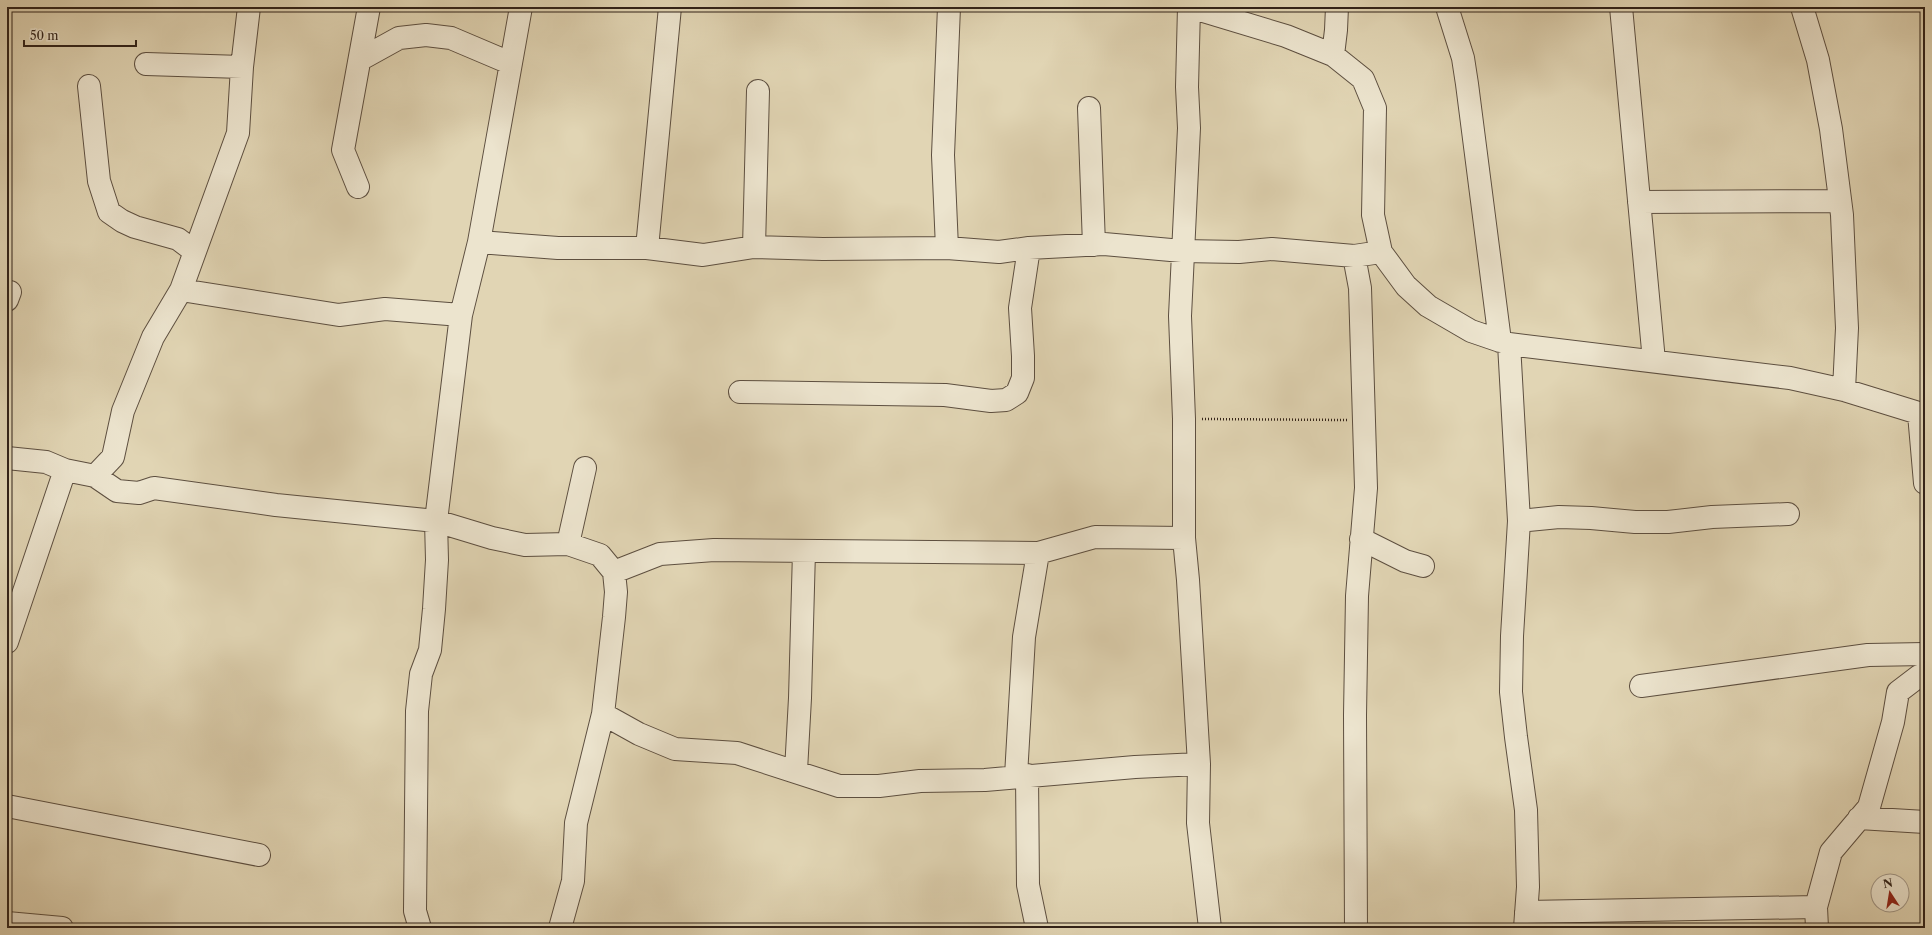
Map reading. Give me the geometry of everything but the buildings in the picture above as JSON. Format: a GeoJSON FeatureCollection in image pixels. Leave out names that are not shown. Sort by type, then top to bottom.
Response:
{"type":"FeatureCollection","features":[{"type":"Feature","properties":{"kind":"street"},"geometry":{"type":"LineString","coordinates":[[95,476],[113,457],[123,411],[153,337],[181,290],[238,134],[242,67],[249,7]]}},
{"type":"Feature","properties":{"kind":"street"},"geometry":{"type":"LineString","coordinates":[[358,187],[344,150],[345,136],[361,59],[369,7]]}},
{"type":"Feature","properties":{"kind":"street"},"geometry":{"type":"LineString","coordinates":[[420,928],[415,911],[417,711],[421,674],[430,650],[437,560],[436,521],[461,315],[479,242],[521,7]]}},
{"type":"Feature","properties":{"kind":"street"},"geometry":{"type":"LineString","coordinates":[[647,248],[670,7]]}},
{"type":"Feature","properties":{"kind":"street"},"geometry":{"type":"LineString","coordinates":[[947,248],[943,155],[949,7]]}},
{"type":"Feature","properties":{"kind":"street"},"geometry":{"type":"LineString","coordinates":[[1210,928],[1198,823],[1199,764],[1188,580],[1184,538],[1184,419],[1180,316],[1189,128],[1187,87],[1190,7],[1286,36],[1333,55],[1363,79],[1374,108],[1373,215],[1381,252],[1406,286],[1428,306],[1471,331],[1504,342],[1790,378],[1844,390],[1922,415],[1925,483]]}},
{"type":"Feature","properties":{"kind":"street"},"geometry":{"type":"LineString","coordinates":[[1333,55],[1337,7]]}},
{"type":"Feature","properties":{"kind":"street"},"geometry":{"type":"LineString","coordinates":[[1447,7],[1463,58],[1504,342],[1519,521],[1512,636],[1511,692],[1526,810],[1528,887],[1525,920],[1817,918],[1831,852],[1869,807],[1893,722],[1898,692],[1919,676],[1925,675]]}},
{"type":"Feature","properties":{"kind":"street"},"geometry":{"type":"LineString","coordinates":[[1621,7],[1654,361]]}},
{"type":"Feature","properties":{"kind":"street"},"geometry":{"type":"LineString","coordinates":[[1802,7],[1818,60],[1830,129],[1840,201],[1847,328],[1844,390]]}},
{"type":"Feature","properties":{"kind":"street"},"geometry":{"type":"LineString","coordinates":[[361,59],[399,38],[426,35],[451,38],[510,63]]}},
{"type":"Feature","properties":{"kind":"street"},"geometry":{"type":"LineString","coordinates":[[146,64],[242,67]]}},
{"type":"Feature","properties":{"kind":"street"},"geometry":{"type":"LineString","coordinates":[[89,86],[100,182],[109,212],[122,221],[135,227],[178,239],[194,251]]}},
{"type":"Feature","properties":{"kind":"street"},"geometry":{"type":"LineString","coordinates":[[754,247],[758,91]]}},
{"type":"Feature","properties":{"kind":"street"},"geometry":{"type":"LineString","coordinates":[[1089,108],[1094,245]]}},
{"type":"Feature","properties":{"kind":"street"},"geometry":{"type":"LineString","coordinates":[[1639,202],[1840,201]]}},
{"type":"Feature","properties":{"kind":"street"},"geometry":{"type":"LineString","coordinates":[[479,242],[558,248],[647,248],[703,255],[754,247],[823,249],[947,248],[999,252],[1029,248],[1104,244],[1182,251],[1239,252],[1272,249],[1354,256],[1381,252]]}},
{"type":"Feature","properties":{"kind":"street"},"geometry":{"type":"LineString","coordinates":[[740,392],[945,395],[991,401],[1006,400],[1017,393],[1023,378],[1020,308],[1029,248]]}},
{"type":"Feature","properties":{"kind":"street"},"geometry":{"type":"LineString","coordinates":[[1354,256],[1360,288],[1366,488],[1357,596],[1354,715],[1356,928]]}},
{"type":"Feature","properties":{"kind":"street"},"geometry":{"type":"LineString","coordinates":[[181,290],[339,315],[385,309],[461,315]]}},
{"type":"Feature","properties":{"kind":"street"},"geometry":{"type":"LineString","coordinates":[[7,458],[46,462],[66,470],[95,476],[116,491],[139,494],[154,488],[276,505],[436,521],[492,538],[525,545],[568,544],[600,555],[614,572],[616,592],[602,714],[576,823],[573,881],[560,928]]}},
{"type":"Feature","properties":{"kind":"street"},"geometry":{"type":"LineString","coordinates":[[568,544],[585,468]]}},
{"type":"Feature","properties":{"kind":"street"},"geometry":{"type":"LineString","coordinates":[[7,642],[66,470]]}},
{"type":"Feature","properties":{"kind":"street"},"geometry":{"type":"LineString","coordinates":[[1519,521],[1559,517],[1634,522],[1668,522],[1712,517],[1788,514]]}},
{"type":"Feature","properties":{"kind":"street"},"geometry":{"type":"LineString","coordinates":[[614,572],[660,554],[714,550],[1038,553],[1095,537],[1184,538]]}},
{"type":"Feature","properties":{"kind":"street"},"geometry":{"type":"LineString","coordinates":[[1361,539],[1393,555],[1423,566]]}},
{"type":"Feature","properties":{"kind":"street"},"geometry":{"type":"LineString","coordinates":[[796,771],[800,698],[804,551]]}},
{"type":"Feature","properties":{"kind":"street"},"geometry":{"type":"LineString","coordinates":[[1037,928],[1028,884],[1022,775],[1024,637],[1038,553]]}},
{"type":"Feature","properties":{"kind":"street"},"geometry":{"type":"LineString","coordinates":[[1641,686],[1868,655],[1925,654]]}},
{"type":"Feature","properties":{"kind":"street"},"geometry":{"type":"LineString","coordinates":[[602,714],[639,734],[676,749],[737,753],[839,786],[879,786],[920,782],[985,780],[1022,775],[1199,764]]}},
{"type":"Feature","properties":{"kind":"street"},"geometry":{"type":"LineString","coordinates":[[7,806],[259,855]]}},
{"type":"Feature","properties":{"kind":"street"},"geometry":{"type":"LineString","coordinates":[[1860,818],[1925,822]]}},
{"type":"Feature","properties":{"kind":"street"},"geometry":{"type":"LineString","coordinates":[[7,923],[62,928]]}},
{"type":"Feature","properties":{"kind":"path"},"geometry":{"type":"LineString","coordinates":[[1184,419],[1364,420]]}}]}
